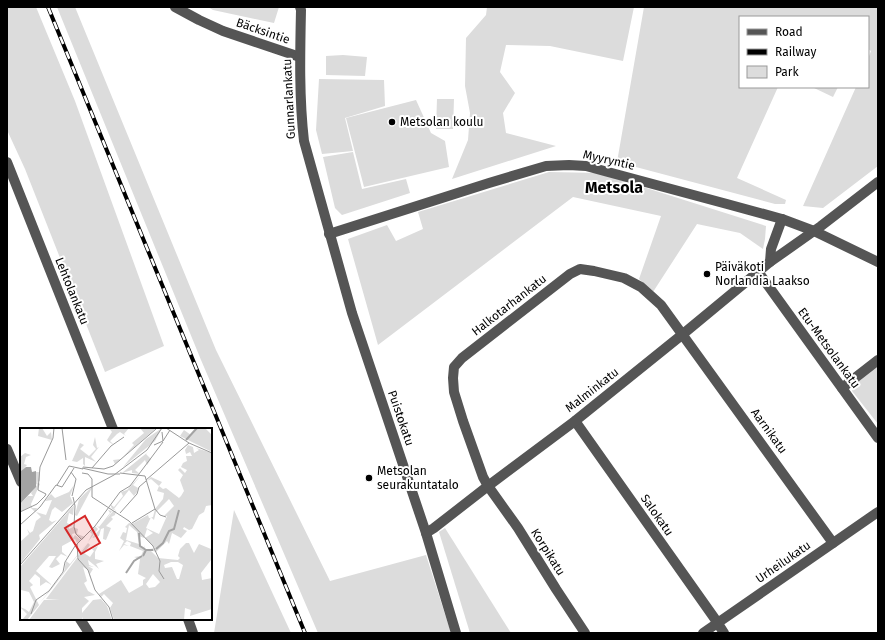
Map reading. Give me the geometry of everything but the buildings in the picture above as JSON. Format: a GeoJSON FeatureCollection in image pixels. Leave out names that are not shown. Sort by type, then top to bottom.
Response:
{"type":"FeatureCollection","features":[{"type":"Feature","properties":{"kind":"street","name":"Bäcksintie"},"geometry":{"type":"LineString","coordinates":[[175,7],[223,31],[300,57]]}},
{"type":"Feature","properties":{"kind":"street","name":"Gunnarlankatu"},"geometry":{"type":"LineString","coordinates":[[300,7],[301,119],[304,142],[329,234]]}},
{"type":"Feature","properties":{"kind":"street","name":"Lehtolankatu"},"geometry":{"type":"LineString","coordinates":[[7,162],[113,428]]}},
{"type":"Feature","properties":{"kind":"street","name":"Myyryntie"},"geometry":{"type":"LineString","coordinates":[[329,234],[546,166],[569,165],[586,166],[782,220],[814,231],[878,262]]}},
{"type":"Feature","properties":{"kind":"street","name":"Malminkatu"},"geometry":{"type":"LineString","coordinates":[[426,533],[575,421],[759,273],[770,262],[814,231],[878,182]]}},
{"type":"Feature","properties":{"kind":"street"},"geometry":{"type":"LineString","coordinates":[[770,262],[771,249],[782,220]]}},
{"type":"Feature","properties":{"kind":"street","name":"Puistokatu"},"geometry":{"type":"LineString","coordinates":[[329,234],[352,314],[426,533],[456,633]]}},
{"type":"Feature","properties":{"kind":"street","name":"Halkotarhankatu"},"geometry":{"type":"LineString","coordinates":[[488,486],[463,421],[454,392],[452,378],[454,367],[462,358],[570,274],[580,269],[624,278],[641,287],[661,305],[683,334]]}},
{"type":"Feature","properties":{"kind":"street","name":"Etu-Metsolankatu"},"geometry":{"type":"LineString","coordinates":[[759,273],[878,438]]}},
{"type":"Feature","properties":{"kind":"street","name":"Aarnikatu"},"geometry":{"type":"LineString","coordinates":[[683,334],[833,543]]}},
{"type":"Feature","properties":{"kind":"street"},"geometry":{"type":"LineString","coordinates":[[842,388],[878,360]]}},
{"type":"Feature","properties":{"kind":"street","name":"Salokatu"},"geometry":{"type":"LineString","coordinates":[[575,421],[724,633]]}},
{"type":"Feature","properties":{"kind":"street"},"geometry":{"type":"LineString","coordinates":[[7,449],[20,480]]}},
{"type":"Feature","properties":{"kind":"street","name":"Korpikatu"},"geometry":{"type":"LineString","coordinates":[[488,486],[518,528],[585,633]]}},
{"type":"Feature","properties":{"kind":"street","name":"Urheilukatu"},"geometry":{"type":"LineString","coordinates":[[703,633],[878,512]]}},
{"type":"Feature","properties":{"kind":"street"},"geometry":{"type":"LineString","coordinates":[[81,620],[89,633]]}},
{"type":"Feature","properties":{"kind":"street"},"geometry":{"type":"LineString","coordinates":[[188,620],[193,633]]}},
{"type":"Feature","properties":{"kind":"green space"},"geometry":{"type":"Polygon","coordinates":[[[7,7],[36,7],[75,101],[164,346],[105,372],[25,169],[7,130],[7,7]]]}},
{"type":"Feature","properties":{"kind":"green space"},"geometry":{"type":"Polygon","coordinates":[[[57,7],[75,7],[216,350],[330,581],[426,555],[451,633],[318,633],[201,360],[57,7]]]}},
{"type":"Feature","properties":{"kind":"green space"},"geometry":{"type":"Polygon","coordinates":[[[208,7],[279,7],[274,23],[213,10],[208,7]]]}},
{"type":"Feature","properties":{"kind":"green space"},"geometry":{"type":"Polygon","coordinates":[[[487,7],[634,7],[623,61],[550,46],[506,45],[500,72],[515,93],[503,113],[506,133],[556,146],[452,179],[468,140],[470,113],[465,86],[466,38],[486,15],[487,7]]]}},
{"type":"Feature","properties":{"kind":"green space"},"geometry":{"type":"Polygon","coordinates":[[[644,7],[878,7],[878,166],[823,208],[803,206],[856,88],[869,88],[869,56],[871,51],[869,50],[869,16],[739,16],[739,88],[778,88],[737,178],[786,200],[785,204],[775,204],[617,162],[644,7]]]}},
{"type":"Feature","properties":{"kind":"green space"},"geometry":{"type":"Polygon","coordinates":[[[343,55],[367,57],[365,76],[326,75],[326,56],[343,55]]]}},
{"type":"Feature","properties":{"kind":"green space"},"geometry":{"type":"Polygon","coordinates":[[[319,79],[384,80],[385,106],[345,118],[353,151],[322,154],[316,130],[319,79]]]}},
{"type":"Feature","properties":{"kind":"green space"},"geometry":{"type":"Polygon","coordinates":[[[814,88],[838,88],[833,97],[814,88]]]}},
{"type":"Feature","properties":{"kind":"green space"},"geometry":{"type":"Polygon","coordinates":[[[437,99],[454,99],[453,129],[436,129],[437,99]]]}},
{"type":"Feature","properties":{"kind":"green space"},"geometry":{"type":"Polygon","coordinates":[[[416,100],[431,133],[445,141],[449,167],[364,187],[346,118],[416,100]]]}},
{"type":"Feature","properties":{"kind":"green space"},"geometry":{"type":"Polygon","coordinates":[[[353,152],[362,189],[406,179],[410,193],[342,215],[335,208],[323,157],[353,152]]]}},
{"type":"Feature","properties":{"kind":"green space"},"geometry":{"type":"Polygon","coordinates":[[[549,172],[599,173],[766,226],[763,249],[740,233],[697,224],[653,292],[639,279],[661,216],[573,197],[378,345],[348,239],[387,225],[396,241],[423,229],[418,212],[549,172]]]}},
{"type":"Feature","properties":{"kind":"green space"},"geometry":{"type":"Polygon","coordinates":[[[878,364],[878,424],[852,391],[852,387],[878,364]]]}},
{"type":"Feature","properties":{"kind":"green space"},"geometry":{"type":"Polygon","coordinates":[[[234,510],[291,633],[214,633],[234,510]]]}},
{"type":"Feature","properties":{"kind":"green space"},"geometry":{"type":"Polygon","coordinates":[[[445,528],[511,633],[470,633],[439,532],[445,528]]]}},
{"type":"Feature","properties":{"kind":"railway"},"geometry":{"type":"LineString","coordinates":[[48,7],[305,633]]}},
{"type":"Feature","properties":{"kind":"place","name":"Metsolan koulu"},"geometry":{"type":"Point","coordinates":[392,122]}},
{"type":"Feature","properties":{"kind":"place","name":"Päiväkoti Norlandia Laakso"},"geometry":{"type":"Point","coordinates":[707,274]}},
{"type":"Feature","properties":{"kind":"place","name":"Metsolan seurakuntatalo"},"geometry":{"type":"Point","coordinates":[369,478]}},
{"type":"Feature","properties":{"kind":"district","name":"Metsola"},"geometry":{"type":"Point","coordinates":[614,187]}}]}
